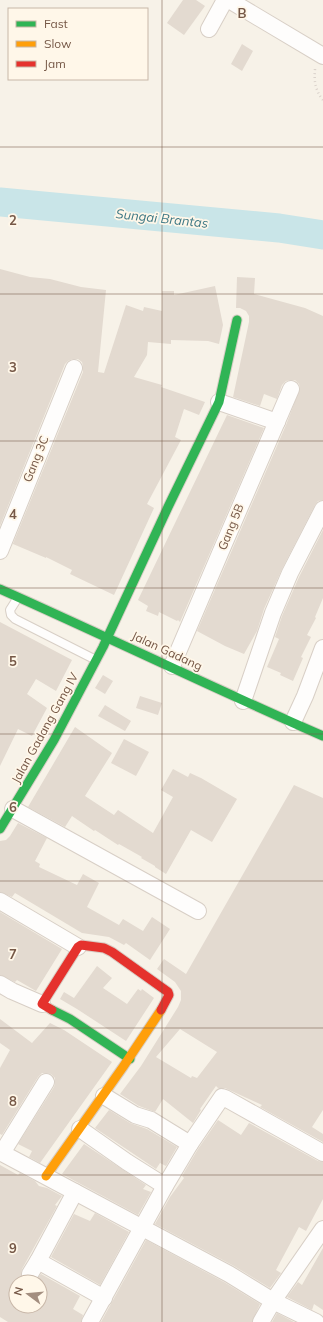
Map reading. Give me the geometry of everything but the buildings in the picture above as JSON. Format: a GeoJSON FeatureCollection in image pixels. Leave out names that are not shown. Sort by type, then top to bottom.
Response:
{"type":"FeatureCollection","features":[{"type":"Feature","properties":{"kind":"main road","name":"Jalan Gadang Gang IV"},"geometry":{"type":"LineString","coordinates":[[0,829],[14,809],[54,740],[96,660],[219,402],[237,320]]}},
{"type":"Feature","properties":{"kind":"main road","name":"Jalan Gadang"},"geometry":{"type":"LineString","coordinates":[[0,589],[108,636],[243,701],[323,736]]}},
{"type":"Feature","properties":{"kind":"main road"},"geometry":{"type":"LineString","coordinates":[[46,1176],[130,1059],[167,1000],[169,993],[109,950],[83,945],[78,947],[42,1004],[70,1020],[130,1059]]}},
{"type":"Feature","properties":{"kind":"street"},"geometry":{"type":"LineString","coordinates":[[209,29],[225,0]]}},
{"type":"Feature","properties":{"kind":"street"},"geometry":{"type":"LineString","coordinates":[[229,0],[323,56]]}},
{"type":"Feature","properties":{"kind":"street","name":"Gang 3C"},"geometry":{"type":"LineString","coordinates":[[0,551],[74,368]]}},
{"type":"Feature","properties":{"kind":"street","name":"Gang 5B"},"geometry":{"type":"LineString","coordinates":[[172,666],[291,389]]}},
{"type":"Feature","properties":{"kind":"street"},"geometry":{"type":"LineString","coordinates":[[219,402],[277,422]]}},
{"type":"Feature","properties":{"kind":"street"},"geometry":{"type":"LineString","coordinates":[[243,701],[273,613],[290,574],[323,509]]}},
{"type":"Feature","properties":{"kind":"street"},"geometry":{"type":"LineString","coordinates":[[293,722],[305,696],[323,648]]}},
{"type":"Feature","properties":{"kind":"street"},"geometry":{"type":"LineString","coordinates":[[14,809],[198,912]]}},
{"type":"Feature","properties":{"kind":"street"},"geometry":{"type":"LineString","coordinates":[[0,901],[78,947]]}},
{"type":"Feature","properties":{"kind":"street"},"geometry":{"type":"LineString","coordinates":[[0,984],[42,1004]]}},
{"type":"Feature","properties":{"kind":"street"},"geometry":{"type":"LineString","coordinates":[[46,1082],[1,1152],[229,1274],[273,1301],[316,1322]]}},
{"type":"Feature","properties":{"kind":"street"},"geometry":{"type":"LineString","coordinates":[[104,1096],[135,1115],[151,1120],[190,1144]]}},
{"type":"Feature","properties":{"kind":"street"},"geometry":{"type":"LineString","coordinates":[[90,1322],[165,1186],[190,1144],[222,1097],[323,1153]]}},
{"type":"Feature","properties":{"kind":"street"},"geometry":{"type":"LineString","coordinates":[[80,1129],[127,1162],[165,1186]]}},
{"type":"Feature","properties":{"kind":"street"},"geometry":{"type":"LineString","coordinates":[[75,1192],[34,1268],[104,1298]]}},
{"type":"Feature","properties":{"kind":"street"},"geometry":{"type":"LineString","coordinates":[[261,1322],[273,1301],[323,1229]]}},
{"type":"Feature","properties":{"kind":"lane"},"geometry":{"type":"LineString","coordinates":[[18,597],[10,610],[11,615],[15,619],[96,660]]}},
{"type":"Feature","properties":{"kind":"path"},"geometry":{"type":"LineString","coordinates":[[323,56],[316,66],[314,79],[317,93],[323,100]]}},
{"type":"Feature","properties":{"kind":"waterway","name":"Sungai Brantas"},"geometry":{"type":"LineString","coordinates":[[0,202],[279,228],[323,235]]}},
{"type":"Feature","properties":{"kind":"traffic: fast"},"geometry":{"type":"LineString","coordinates":[[0,829],[54,740],[103,647],[219,402],[237,320]]}},
{"type":"Feature","properties":{"kind":"traffic: fast"},"geometry":{"type":"LineString","coordinates":[[0,589],[323,736]]}},
{"type":"Feature","properties":{"kind":"traffic: fast"},"geometry":{"type":"LineString","coordinates":[[52,1010],[70,1019],[130,1059]]}},
{"type":"Feature","properties":{"kind":"traffic: slow"},"geometry":{"type":"LineString","coordinates":[[46,1176],[123,1067],[161,1010]]}},
{"type":"Feature","properties":{"kind":"traffic: jam"},"geometry":{"type":"LineString","coordinates":[[52,1010],[42,1004],[78,947],[81,945],[104,948],[112,952],[168,992],[169,995],[161,1010]]}}]}
